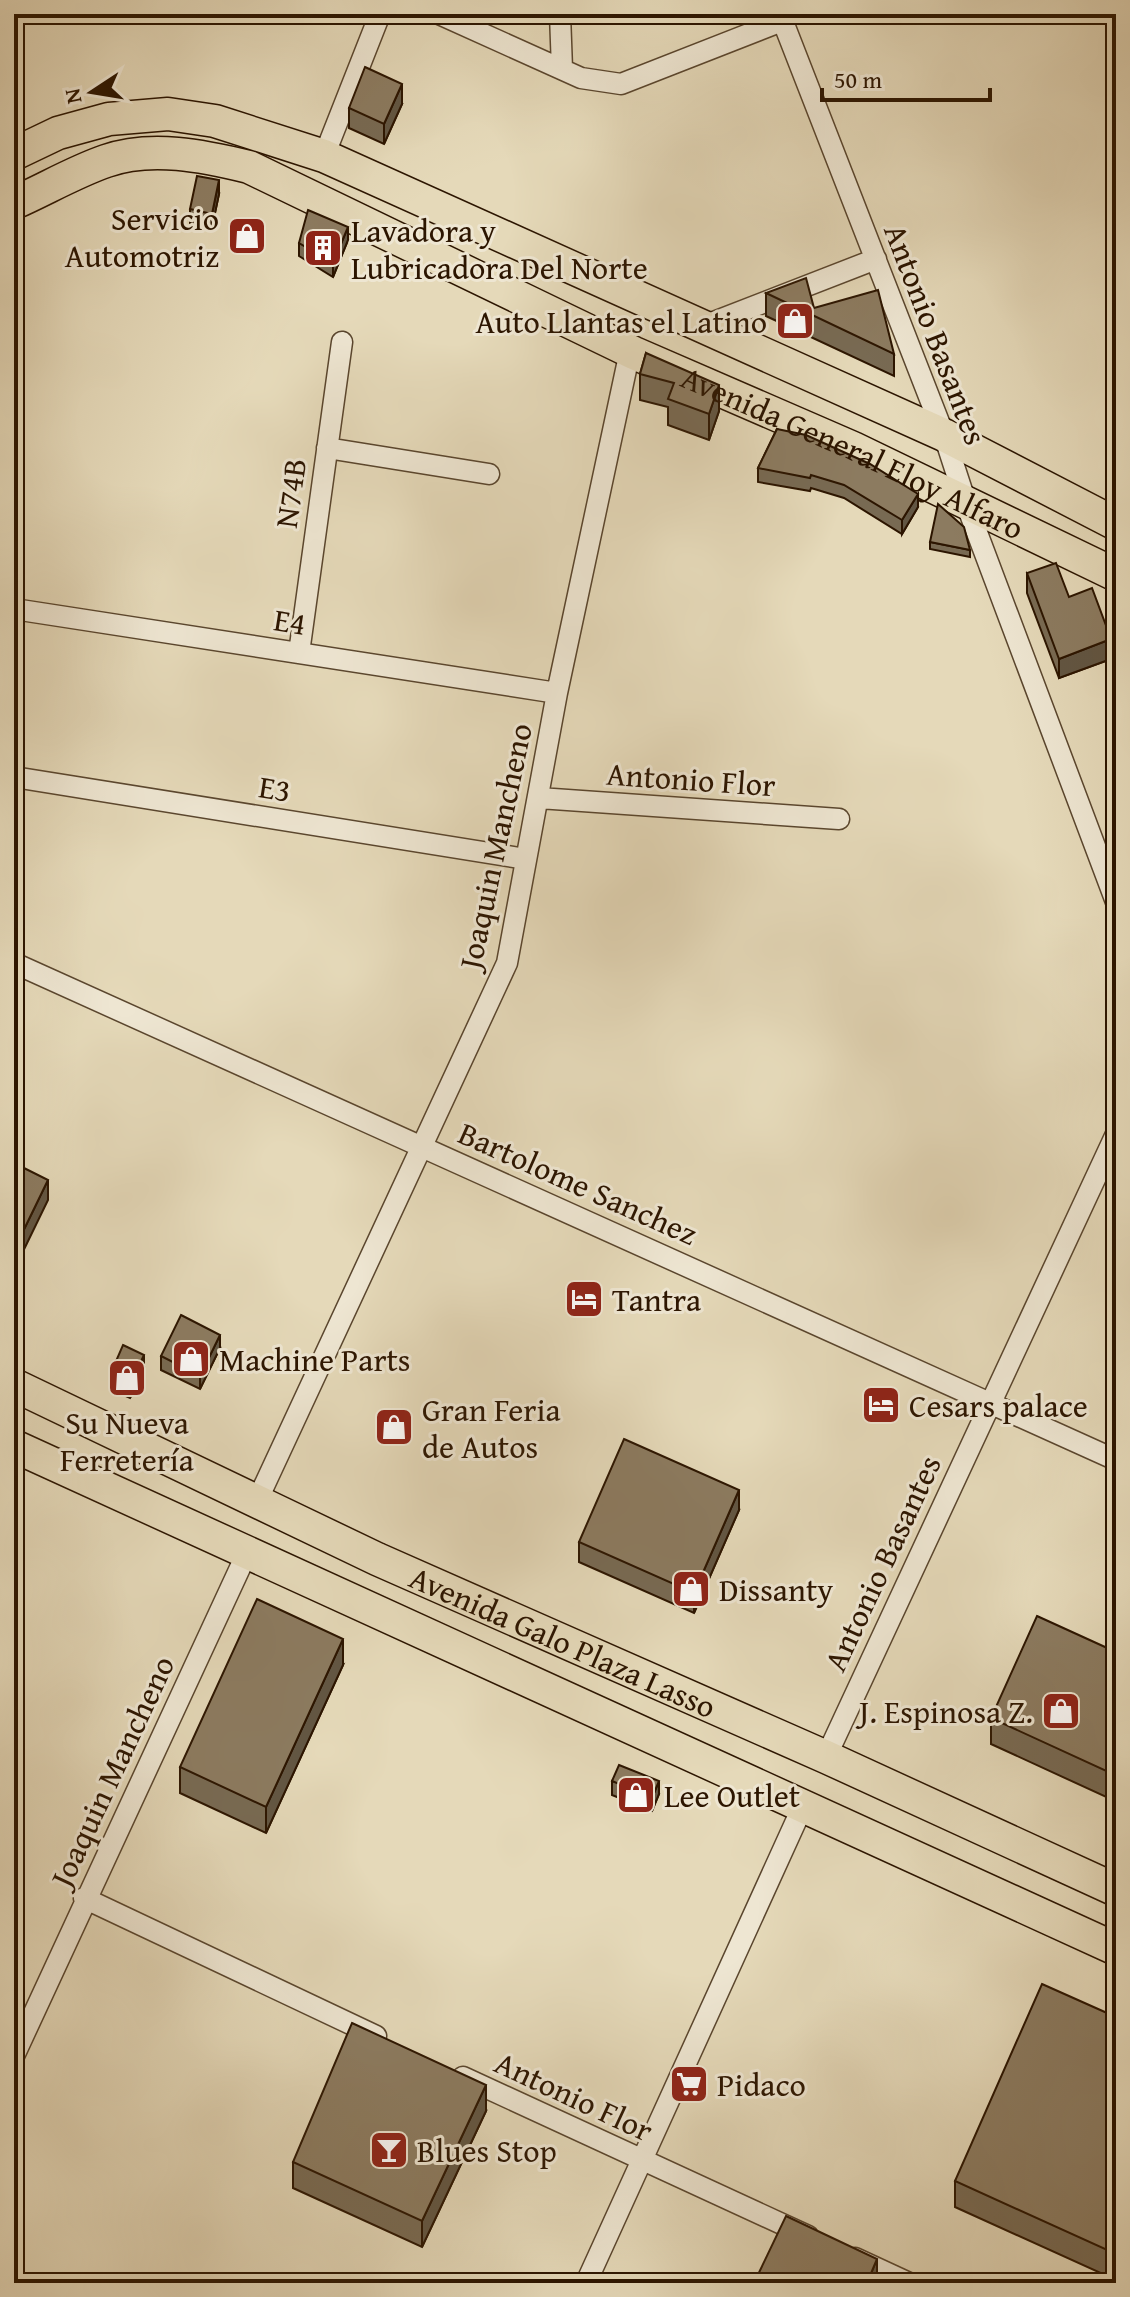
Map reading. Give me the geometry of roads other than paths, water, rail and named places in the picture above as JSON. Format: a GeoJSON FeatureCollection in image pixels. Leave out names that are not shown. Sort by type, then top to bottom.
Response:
{"type":"FeatureCollection","features":[{"type":"Feature","properties":{"kind":"main road","name":"Avenida General Eloy Alfaro"},"geometry":{"type":"LineString","coordinates":[[14,154],[58,133],[109,119],[168,114],[215,121],[324,156],[706,325],[944,435],[1116,524]]}},
{"type":"Feature","properties":{"kind":"main road","name":"Avenida General Eloy Alfaro"},"geometry":{"type":"LineString","coordinates":[[14,203],[108,160],[121,158],[160,154],[203,156],[249,167],[630,351],[853,448],[967,506],[1116,575]]}},
{"type":"Feature","properties":{"kind":"main road","name":"Avenida Galo Plaza Lasso"},"geometry":{"type":"LineString","coordinates":[[14,1385],[377,1559],[826,1757],[1116,1890]]}},
{"type":"Feature","properties":{"kind":"main road","name":"Avenida Galo Plaza Lasso"},"geometry":{"type":"LineString","coordinates":[[14,1446],[246,1555],[1116,1949]]}},
{"type":"Feature","properties":{"kind":"street"},"geometry":{"type":"LineString","coordinates":[[324,156],[380,14]]}},
{"type":"Feature","properties":{"kind":"street"},"geometry":{"type":"LineString","coordinates":[[439,14],[581,78],[621,84],[781,17]]}},
{"type":"Feature","properties":{"kind":"street"},"geometry":{"type":"LineString","coordinates":[[560,14],[562,69]]}},
{"type":"Feature","properties":{"kind":"street","name":"Antonio Basantes"},"geometry":{"type":"LineString","coordinates":[[781,17],[944,435],[967,506],[1116,902]]}},
{"type":"Feature","properties":{"kind":"street"},"geometry":{"type":"LineString","coordinates":[[706,325],[876,259]]}},
{"type":"Feature","properties":{"kind":"street","name":"N74B"},"geometry":{"type":"LineString","coordinates":[[299,653],[342,342]]}},
{"type":"Feature","properties":{"kind":"street","name":"Joaquin Mancheno"},"geometry":{"type":"LineString","coordinates":[[257,1501],[507,963],[557,693],[630,351]]}},
{"type":"Feature","properties":{"kind":"street"},"geometry":{"type":"LineString","coordinates":[[327,448],[489,474]]}},
{"type":"Feature","properties":{"kind":"street","name":"E4"},"geometry":{"type":"LineString","coordinates":[[14,609],[557,693]]}},
{"type":"Feature","properties":{"kind":"street","name":"E3"},"geometry":{"type":"LineString","coordinates":[[14,777],[526,859]]}},
{"type":"Feature","properties":{"kind":"street","name":"Antonio Flor"},"geometry":{"type":"LineString","coordinates":[[539,798],[839,819]]}},
{"type":"Feature","properties":{"kind":"street","name":"Bartolome Sanchez"},"geometry":{"type":"LineString","coordinates":[[14,963],[424,1145],[1116,1460]]}},
{"type":"Feature","properties":{"kind":"street","name":"Antonio Basantes"},"geometry":{"type":"LineString","coordinates":[[826,1757],[1116,1134]]}},
{"type":"Feature","properties":{"kind":"street","name":"Joaquin Mancheno"},"geometry":{"type":"LineString","coordinates":[[14,2056],[84,1898],[246,1555]]}},
{"type":"Feature","properties":{"kind":"street"},"geometry":{"type":"LineString","coordinates":[[586,2283],[802,1808]]}},
{"type":"Feature","properties":{"kind":"street"},"geometry":{"type":"LineString","coordinates":[[84,1898],[399,2046]]}},
{"type":"Feature","properties":{"kind":"street","name":"Antonio Flor"},"geometry":{"type":"LineString","coordinates":[[442,2067],[909,2283]]}},
{"type":"Feature","properties":{"kind":"place","name":"Servicio Automotriz"},"geometry":{"type":"Point","coordinates":[247,236]}},
{"type":"Feature","properties":{"kind":"place","name":"Lavadora y Lubricadora Del Norte"},"geometry":{"type":"Point","coordinates":[323,248]}},
{"type":"Feature","properties":{"kind":"place","name":"Auto Llantas el Latino"},"geometry":{"type":"Point","coordinates":[795,321]}},
{"type":"Feature","properties":{"kind":"place","name":"Tantra"},"geometry":{"type":"Point","coordinates":[584,1299]}},
{"type":"Feature","properties":{"kind":"place","name":"Machine Parts"},"geometry":{"type":"Point","coordinates":[191,1359]}},
{"type":"Feature","properties":{"kind":"place","name":"Su Nueva Ferretería"},"geometry":{"type":"Point","coordinates":[127,1378]}},
{"type":"Feature","properties":{"kind":"place","name":"Cesars palace"},"geometry":{"type":"Point","coordinates":[881,1405]}},
{"type":"Feature","properties":{"kind":"place","name":"Gran Feria de Autos"},"geometry":{"type":"Point","coordinates":[394,1427]}},
{"type":"Feature","properties":{"kind":"place","name":"Dissanty"},"geometry":{"type":"Point","coordinates":[691,1589]}},
{"type":"Feature","properties":{"kind":"place","name":"J. Espinosa Z."},"geometry":{"type":"Point","coordinates":[1061,1711]}},
{"type":"Feature","properties":{"kind":"place","name":"Lee Outlet"},"geometry":{"type":"Point","coordinates":[636,1795]}},
{"type":"Feature","properties":{"kind":"place","name":"Pidaco"},"geometry":{"type":"Point","coordinates":[689,2084]}},
{"type":"Feature","properties":{"kind":"place","name":"Blues Stop"},"geometry":{"type":"Point","coordinates":[389,2150]}}]}
